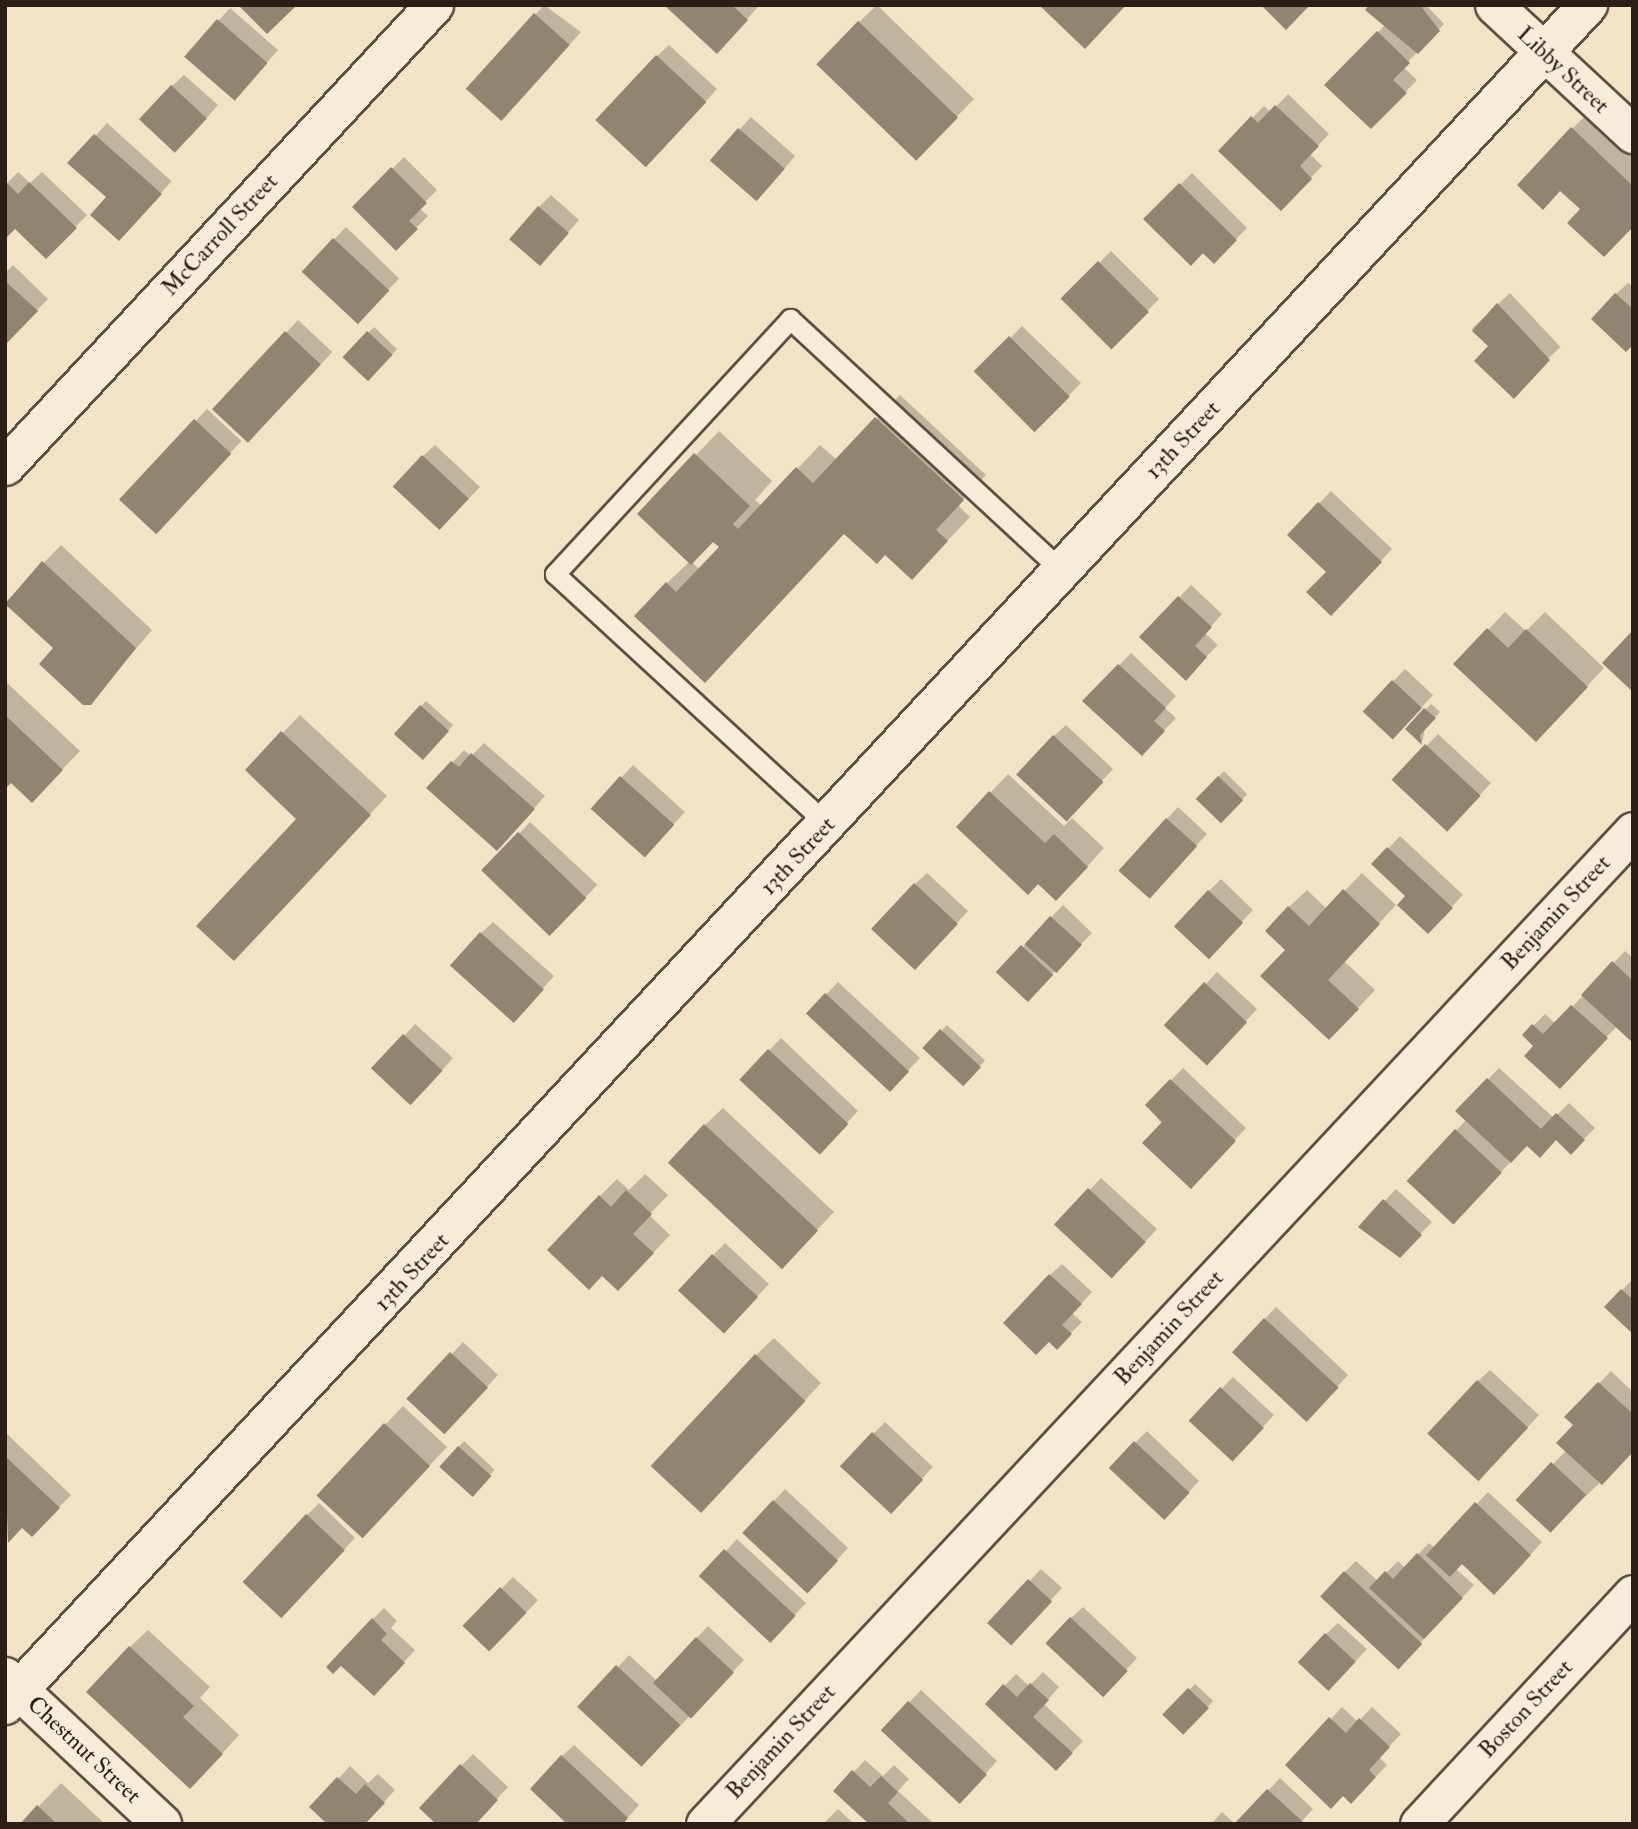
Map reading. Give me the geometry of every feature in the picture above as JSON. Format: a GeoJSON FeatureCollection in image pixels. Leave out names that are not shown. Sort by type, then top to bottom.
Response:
{"type":"FeatureCollection","features":[{"type":"Feature","properties":{"kind":"main road","name":"13th Street"},"geometry":{"type":"LineString","coordinates":[[10,1691],[828,825],[1588,5]]}},
{"type":"Feature","properties":{"kind":"main road","name":"Chestnut Street"},"geometry":{"type":"LineString","coordinates":[[10,1691],[162,1824]]}},
{"type":"Feature","properties":{"kind":"street","name":"McCarroll Street"},"geometry":{"type":"LineString","coordinates":[[5,466],[434,5]]}},
{"type":"Feature","properties":{"kind":"street","name":"Libby Street"},"geometry":{"type":"LineString","coordinates":[[1494,5],[1633,134]]}},
{"type":"Feature","properties":{"kind":"street","name":"Benjamin Street"},"geometry":{"type":"LineString","coordinates":[[705,1824],[1633,831]]}},
{"type":"Feature","properties":{"kind":"street","name":"Boston Street"},"geometry":{"type":"LineString","coordinates":[[1419,1824],[1633,1594]]}},
{"type":"Feature","properties":{"kind":"lane"},"geometry":{"type":"LineString","coordinates":[[828,825],[555,574],[771,339],[790,319],[1062,571]]}},
{"type":"Feature","properties":{"kind":"building"},"geometry":{"type":"Polygon","coordinates":[[[238,5],[294,5],[295,7],[267,34],[238,5]]]}},
{"type":"Feature","properties":{"kind":"building"},"geometry":{"type":"Polygon","coordinates":[[[664,5],[732,5],[748,20],[717,54],[664,5]]]}},
{"type":"Feature","properties":{"kind":"building"},"geometry":{"type":"Polygon","coordinates":[[[1039,5],[1126,5],[1085,49],[1039,5]]]}},
{"type":"Feature","properties":{"kind":"building"},"geometry":{"type":"Polygon","coordinates":[[[1261,5],[1310,5],[1286,30],[1261,5]]]}},
{"type":"Feature","properties":{"kind":"building"},"geometry":{"type":"Polygon","coordinates":[[[1369,5],[1420,5],[1440,31],[1418,54],[1365,10],[1369,5]]]}},
{"type":"Feature","properties":{"kind":"building"},"geometry":{"type":"Polygon","coordinates":[[[534,13],[570,45],[501,121],[466,89],[534,13]]]}},
{"type":"Feature","properties":{"kind":"building"},"geometry":{"type":"Polygon","coordinates":[[[217,19],[268,63],[235,101],[184,57],[217,19]]]}},
{"type":"Feature","properties":{"kind":"building"},"geometry":{"type":"Polygon","coordinates":[[[858,21],[958,118],[916,161],[816,64],[858,21]]]}},
{"type":"Feature","properties":{"kind":"building"},"geometry":{"type":"Polygon","coordinates":[[[1377,31],[1410,63],[1393,80],[1407,93],[1371,129],[1324,85],[1377,31]]]}},
{"type":"Feature","properties":{"kind":"building"},"geometry":{"type":"Polygon","coordinates":[[[656,55],[706,102],[646,167],[595,120],[656,55]]]}},
{"type":"Feature","properties":{"kind":"building"},"geometry":{"type":"Polygon","coordinates":[[[171,85],[207,118],[175,153],[139,119],[171,85]]]}},
{"type":"Feature","properties":{"kind":"building"},"geometry":{"type":"Polygon","coordinates":[[[1275,105],[1319,146],[1300,166],[1312,179],[1281,211],[1218,151],[1251,116],[1258,123],[1275,105]]]}},
{"type":"Feature","properties":{"kind":"building"},"geometry":{"type":"Polygon","coordinates":[[[1571,127],[1633,186],[1633,227],[1604,257],[1567,223],[1580,209],[1560,191],[1543,210],[1517,185],[1571,127]]]}},
{"type":"Feature","properties":{"kind":"building"},"geometry":{"type":"Polygon","coordinates":[[[738,128],[785,169],[757,201],[710,160],[738,128]]]}},
{"type":"Feature","properties":{"kind":"building"},"geometry":{"type":"Polygon","coordinates":[[[94,134],[162,194],[119,241],[90,215],[106,197],[67,163],[94,134]]]}},
{"type":"Feature","properties":{"kind":"building"},"geometry":{"type":"Polygon","coordinates":[[[391,167],[427,203],[409,221],[418,229],[396,251],[352,207],[391,167]]]}},
{"type":"Feature","properties":{"kind":"building"},"geometry":{"type":"Polygon","coordinates":[[[5,181],[18,194],[29,182],[77,228],[46,259],[15,229],[5,239],[5,181]]]}},
{"type":"Feature","properties":{"kind":"building"},"geometry":{"type":"Polygon","coordinates":[[[1179,183],[1237,240],[1214,264],[1203,253],[1191,266],[1143,219],[1179,183]]]}},
{"type":"Feature","properties":{"kind":"building"},"geometry":{"type":"Polygon","coordinates":[[[538,206],[569,233],[540,266],[509,239],[538,206]]]}},
{"type":"Feature","properties":{"kind":"building"},"geometry":{"type":"Polygon","coordinates":[[[333,238],[389,291],[358,324],[302,272],[333,238]]]}},
{"type":"Feature","properties":{"kind":"building"},"geometry":{"type":"Polygon","coordinates":[[[1098,261],[1149,312],[1111,349],[1061,298],[1098,261]]]}},
{"type":"Feature","properties":{"kind":"building"},"geometry":{"type":"Polygon","coordinates":[[[5,281],[38,311],[5,345],[5,281]]]}},
{"type":"Feature","properties":{"kind":"building"},"geometry":{"type":"Polygon","coordinates":[[[1615,293],[1633,309],[1633,345],[1626,352],[1591,319],[1615,293]]]}},
{"type":"Feature","properties":{"kind":"building"},"geometry":{"type":"Polygon","coordinates":[[[1497,303],[1550,360],[1514,399],[1474,361],[1488,346],[1472,331],[1497,303]]]}},
{"type":"Feature","properties":{"kind":"building"},"geometry":{"type":"Polygon","coordinates":[[[285,331],[321,364],[248,443],[212,409],[285,331]]]}},
{"type":"Feature","properties":{"kind":"building"},"geometry":{"type":"Polygon","coordinates":[[[367,331],[393,355],[368,381],[342,357],[367,331]]]}},
{"type":"Feature","properties":{"kind":"building"},"geometry":{"type":"Polygon","coordinates":[[[1009,336],[1070,397],[1034,432],[974,371],[1009,336]]]}},
{"type":"Feature","properties":{"kind":"building"},"geometry":{"type":"Polygon","coordinates":[[[875,417],[964,500],[936,530],[948,541],[912,580],[885,555],[877,564],[844,534],[705,683],[634,616],[666,582],[676,592],[719,547],[713,542],[691,565],[637,514],[694,453],[750,506],[733,524],[738,529],[796,467],[813,483],[875,417]]]}},
{"type":"Feature","properties":{"kind":"building"},"geometry":{"type":"Polygon","coordinates":[[[194,419],[231,454],[156,534],[119,499],[194,419]]]}},
{"type":"Feature","properties":{"kind":"building"},"geometry":{"type":"Polygon","coordinates":[[[422,455],[469,499],[439,530],[393,486],[422,455]]]}},
{"type":"Feature","properties":{"kind":"building"},"geometry":{"type":"Polygon","coordinates":[[[1318,502],[1382,562],[1331,616],[1306,592],[1326,572],[1287,535],[1318,502]]]}},
{"type":"Feature","properties":{"kind":"building"},"geometry":{"type":"Polygon","coordinates":[[[42,561],[136,648],[91,705],[83,705],[39,664],[53,648],[5,604],[42,561]]]}},
{"type":"Feature","properties":{"kind":"building"},"geometry":{"type":"Polygon","coordinates":[[[1178,596],[1212,627],[1195,646],[1207,657],[1186,681],[1139,637],[1178,596]]]}},
{"type":"Feature","properties":{"kind":"building"},"geometry":{"type":"Polygon","coordinates":[[[1487,628],[1508,648],[1526,629],[1588,687],[1536,742],[1453,664],[1487,628]]]}},
{"type":"Feature","properties":{"kind":"building"},"geometry":{"type":"Polygon","coordinates":[[[1633,630],[1633,692],[1602,663],[1633,630]]]}},
{"type":"Feature","properties":{"kind":"building"},"geometry":{"type":"Polygon","coordinates":[[[1118,664],[1166,708],[1154,721],[1165,731],[1142,756],[1082,701],[1118,664]]]}},
{"type":"Feature","properties":{"kind":"building"},"geometry":{"type":"Polygon","coordinates":[[[1392,680],[1422,708],[1393,739],[1363,711],[1392,680]]]}},
{"type":"Feature","properties":{"kind":"building"},"geometry":{"type":"Polygon","coordinates":[[[420,705],[449,731],[423,760],[394,734],[420,705]]]}},
{"type":"Feature","properties":{"kind":"building"},"geometry":{"type":"Polygon","coordinates":[[[1424,708],[1436,718],[1420,735],[1422,745],[1405,729],[1424,708]]]}},
{"type":"Feature","properties":{"kind":"building"},"geometry":{"type":"Polygon","coordinates":[[[5,715],[63,770],[32,803],[11,783],[5,789],[5,715]]]}},
{"type":"Feature","properties":{"kind":"building"},"geometry":{"type":"Polygon","coordinates":[[[281,731],[371,815],[234,961],[196,926],[296,819],[245,770],[281,731]]]}},
{"type":"Feature","properties":{"kind":"building"},"geometry":{"type":"Polygon","coordinates":[[[1053,735],[1103,782],[1067,822],[1016,774],[1053,735]]]}},
{"type":"Feature","properties":{"kind":"building"},"geometry":{"type":"Polygon","coordinates":[[[1425,744],[1481,796],[1447,832],[1392,780],[1425,744]]]}},
{"type":"Feature","properties":{"kind":"building"},"geometry":{"type":"Polygon","coordinates":[[[471,753],[535,809],[497,851],[426,788],[451,761],[459,767],[471,753]]]}},
{"type":"Feature","properties":{"kind":"building"},"geometry":{"type":"Polygon","coordinates":[[[620,776],[674,825],[645,858],[591,809],[620,776]]]}},
{"type":"Feature","properties":{"kind":"building"},"geometry":{"type":"Polygon","coordinates":[[[1218,776],[1243,800],[1221,823],[1196,799],[1218,776]]]}},
{"type":"Feature","properties":{"kind":"building"},"geometry":{"type":"Polygon","coordinates":[[[989,791],[1045,843],[1054,834],[1088,867],[1056,901],[1038,884],[1028,895],[956,827],[989,791]]]}},
{"type":"Feature","properties":{"kind":"building"},"geometry":{"type":"Polygon","coordinates":[[[1166,818],[1197,846],[1150,899],[1118,871],[1166,818]]]}},
{"type":"Feature","properties":{"kind":"building"},"geometry":{"type":"Polygon","coordinates":[[[518,832],[586,898],[550,936],[481,870],[518,832]]]}},
{"type":"Feature","properties":{"kind":"building"},"geometry":{"type":"Polygon","coordinates":[[[1387,847],[1453,908],[1428,934],[1397,905],[1405,896],[1371,864],[1387,847]]]}},
{"type":"Feature","properties":{"kind":"building"},"geometry":{"type":"Polygon","coordinates":[[[914,883],[958,924],[915,970],[871,929],[914,883]]]}},
{"type":"Feature","properties":{"kind":"building"},"geometry":{"type":"Polygon","coordinates":[[[1343,889],[1380,924],[1328,980],[1359,1009],[1329,1040],[1260,976],[1285,950],[1265,931],[1288,906],[1309,926],[1343,889]]]}},
{"type":"Feature","properties":{"kind":"building"},"geometry":{"type":"Polygon","coordinates":[[[1208,890],[1243,923],[1209,959],[1174,927],[1208,890]]]}},
{"type":"Feature","properties":{"kind":"building"},"geometry":{"type":"Polygon","coordinates":[[[1050,916],[1082,945],[1057,973],[1025,944],[1050,916]]]}},
{"type":"Feature","properties":{"kind":"building"},"geometry":{"type":"Polygon","coordinates":[[[480,932],[544,990],[514,1023],[450,965],[480,932]]]}},
{"type":"Feature","properties":{"kind":"building"},"geometry":{"type":"Polygon","coordinates":[[[1021,945],[1053,975],[1028,1002],[996,972],[1021,945]]]}},
{"type":"Feature","properties":{"kind":"building"},"geometry":{"type":"Polygon","coordinates":[[[1612,961],[1633,981],[1633,1043],[1581,995],[1612,961]]]}},
{"type":"Feature","properties":{"kind":"building"},"geometry":{"type":"Polygon","coordinates":[[[1204,982],[1247,1022],[1207,1065],[1164,1025],[1204,982]]]}},
{"type":"Feature","properties":{"kind":"building"},"geometry":{"type":"Polygon","coordinates":[[[825,993],[909,1071],[890,1092],[806,1013],[825,993]]]}},
{"type":"Feature","properties":{"kind":"building"},"geometry":{"type":"Polygon","coordinates":[[[1571,1005],[1608,1038],[1560,1089],[1524,1056],[1533,1046],[1522,1035],[1532,1024],[1543,1034],[1571,1005]]]}},
{"type":"Feature","properties":{"kind":"building"},"geometry":{"type":"Polygon","coordinates":[[[940,1029],[981,1067],[963,1086],[922,1048],[940,1029]]]}},
{"type":"Feature","properties":{"kind":"building"},"geometry":{"type":"Polygon","coordinates":[[[403,1034],[442,1071],[410,1105],[371,1068],[403,1034]]]}},
{"type":"Feature","properties":{"kind":"building"},"geometry":{"type":"Polygon","coordinates":[[[768,1049],[848,1124],[820,1155],[739,1080],[768,1049]]]}},
{"type":"Feature","properties":{"kind":"building"},"geometry":{"type":"Polygon","coordinates":[[[1487,1078],[1541,1129],[1556,1113],[1585,1140],[1571,1155],[1556,1140],[1540,1158],[1527,1146],[1511,1163],[1455,1111],[1487,1078]]]}},
{"type":"Feature","properties":{"kind":"building"},"geometry":{"type":"Polygon","coordinates":[[[1170,1079],[1236,1141],[1191,1189],[1142,1143],[1162,1122],[1145,1105],[1170,1079]]]}},
{"type":"Feature","properties":{"kind":"building"},"geometry":{"type":"Polygon","coordinates":[[[704,1124],[818,1230],[782,1269],[668,1163],[704,1124]]]}},
{"type":"Feature","properties":{"kind":"building"},"geometry":{"type":"Polygon","coordinates":[[[1455,1129],[1502,1173],[1453,1225],[1407,1181],[1455,1129]]]}},
{"type":"Feature","properties":{"kind":"building"},"geometry":{"type":"Polygon","coordinates":[[[1088,1188],[1146,1242],[1112,1278],[1054,1225],[1088,1188]]]}},
{"type":"Feature","properties":{"kind":"building"},"geometry":{"type":"Polygon","coordinates":[[[626,1190],[652,1214],[633,1234],[654,1253],[618,1291],[602,1276],[589,1290],[547,1250],[599,1195],[611,1207],[626,1190]]]}},
{"type":"Feature","properties":{"kind":"building"},"geometry":{"type":"Polygon","coordinates":[[[1383,1199],[1422,1235],[1400,1258],[1358,1227],[1383,1199]]]}},
{"type":"Feature","properties":{"kind":"building"},"geometry":{"type":"Polygon","coordinates":[[[712,1254],[758,1297],[724,1334],[678,1291],[712,1254]]]}},
{"type":"Feature","properties":{"kind":"building"},"geometry":{"type":"Polygon","coordinates":[[[1049,1274],[1082,1304],[1062,1325],[1072,1334],[1057,1350],[1049,1342],[1036,1355],[1003,1323],[1049,1274]]]}},
{"type":"Feature","properties":{"kind":"building"},"geometry":{"type":"Polygon","coordinates":[[[1621,1289],[1633,1300],[1633,1334],[1604,1307],[1621,1289]]]}},
{"type":"Feature","properties":{"kind":"building"},"geometry":{"type":"Polygon","coordinates":[[[1264,1318],[1339,1388],[1307,1422],[1232,1352],[1264,1318]]]}},
{"type":"Feature","properties":{"kind":"building"},"geometry":{"type":"Polygon","coordinates":[[[450,1352],[488,1387],[444,1434],[406,1399],[450,1352]]]}},
{"type":"Feature","properties":{"kind":"building"},"geometry":{"type":"Polygon","coordinates":[[[755,1354],[805,1401],[701,1513],[651,1466],[755,1354]]]}},
{"type":"Feature","properties":{"kind":"building"},"geometry":{"type":"Polygon","coordinates":[[[1477,1380],[1528,1428],[1478,1481],[1427,1433],[1477,1380]]]}},
{"type":"Feature","properties":{"kind":"building"},"geometry":{"type":"Polygon","coordinates":[[[1598,1382],[1633,1414],[1633,1452],[1602,1485],[1556,1443],[1573,1425],[1564,1417],[1598,1382]]]}},
{"type":"Feature","properties":{"kind":"building"},"geometry":{"type":"Polygon","coordinates":[[[1220,1387],[1264,1428],[1233,1462],[1189,1421],[1220,1387]]]}},
{"type":"Feature","properties":{"kind":"building"},"geometry":{"type":"Polygon","coordinates":[[[384,1423],[430,1466],[363,1538],[316,1495],[384,1423]]]}},
{"type":"Feature","properties":{"kind":"building"},"geometry":{"type":"Polygon","coordinates":[[[872,1432],[923,1480],[891,1514],[840,1466],[872,1432]]]}},
{"type":"Feature","properties":{"kind":"building"},"geometry":{"type":"Polygon","coordinates":[[[1134,1441],[1190,1493],[1164,1520],[1109,1468],[1134,1441]]]}},
{"type":"Feature","properties":{"kind":"building"},"geometry":{"type":"Polygon","coordinates":[[[458,1446],[491,1476],[473,1497],[439,1467],[458,1446]]]}},
{"type":"Feature","properties":{"kind":"building"},"geometry":{"type":"Polygon","coordinates":[[[5,1456],[60,1508],[32,1537],[22,1528],[8,1543],[5,1456]]]}},
{"type":"Feature","properties":{"kind":"building"},"geometry":{"type":"Polygon","coordinates":[[[1551,1462],[1586,1495],[1551,1533],[1516,1500],[1551,1462]]]}},
{"type":"Feature","properties":{"kind":"building"},"geometry":{"type":"Polygon","coordinates":[[[773,1500],[838,1561],[807,1594],[742,1533],[773,1500]]]}},
{"type":"Feature","properties":{"kind":"building"},"geometry":{"type":"Polygon","coordinates":[[[1475,1502],[1531,1555],[1494,1595],[1462,1564],[1450,1577],[1426,1555],[1475,1502]]]}},
{"type":"Feature","properties":{"kind":"building"},"geometry":{"type":"Polygon","coordinates":[[[306,1514],[345,1550],[281,1618],[243,1582],[306,1514]]]}},
{"type":"Feature","properties":{"kind":"building"},"geometry":{"type":"Polygon","coordinates":[[[724,1549],[796,1616],[770,1643],[699,1576],[724,1549]]]}},
{"type":"Feature","properties":{"kind":"building"},"geometry":{"type":"Polygon","coordinates":[[[1417,1553],[1463,1598],[1424,1639],[1369,1588],[1385,1571],[1393,1579],[1417,1553]]]}},
{"type":"Feature","properties":{"kind":"building"},"geometry":{"type":"Polygon","coordinates":[[[1344,1571],[1422,1644],[1398,1670],[1320,1597],[1344,1571]]]}},
{"type":"Feature","properties":{"kind":"building"},"geometry":{"type":"Polygon","coordinates":[[[1028,1579],[1052,1602],[1011,1645],[987,1623],[1028,1579]]]}},
{"type":"Feature","properties":{"kind":"building"},"geometry":{"type":"Polygon","coordinates":[[[500,1587],[527,1613],[489,1652],[462,1626],[500,1587]]]}},
{"type":"Feature","properties":{"kind":"building"},"geometry":{"type":"Polygon","coordinates":[[[1070,1617],[1128,1671],[1103,1697],[1045,1643],[1070,1617]]]}},
{"type":"Feature","properties":{"kind":"building"},"geometry":{"type":"Polygon","coordinates":[[[372,1618],[387,1634],[381,1640],[405,1663],[374,1696],[341,1666],[333,1674],[326,1667],[372,1618]]]}},
{"type":"Feature","properties":{"kind":"building"},"geometry":{"type":"Polygon","coordinates":[[[1325,1633],[1356,1662],[1328,1691],[1298,1662],[1325,1633]]]}},
{"type":"Feature","properties":{"kind":"building"},"geometry":{"type":"Polygon","coordinates":[[[696,1637],[734,1672],[691,1719],[653,1683],[696,1637]]]}},
{"type":"Feature","properties":{"kind":"building"},"geometry":{"type":"Polygon","coordinates":[[[129,1646],[194,1706],[183,1717],[223,1754],[190,1789],[86,1692],[129,1646]]]}},
{"type":"Feature","properties":{"kind":"building"},"geometry":{"type":"Polygon","coordinates":[[[616,1665],[680,1725],[641,1767],[577,1707],[616,1665]]]}},
{"type":"Feature","properties":{"kind":"building"},"geometry":{"type":"Polygon","coordinates":[[[1030,1683],[1049,1700],[1033,1717],[1073,1753],[1056,1771],[985,1704],[1003,1684],[1017,1697],[1030,1683]]]}},
{"type":"Feature","properties":{"kind":"building"},"geometry":{"type":"Polygon","coordinates":[[[1188,1688],[1209,1708],[1183,1735],[1162,1715],[1188,1688]]]}},
{"type":"Feature","properties":{"kind":"building"},"geometry":{"type":"Polygon","coordinates":[[[908,1701],[987,1775],[960,1804],[881,1730],[908,1701]]]}},
{"type":"Feature","properties":{"kind":"building"},"geometry":{"type":"Polygon","coordinates":[[[1329,1717],[1346,1733],[1359,1718],[1390,1747],[1369,1770],[1376,1777],[1351,1804],[1343,1796],[1331,1809],[1285,1765],[1329,1717]]]}},
{"type":"Feature","properties":{"kind":"building"},"geometry":{"type":"Polygon","coordinates":[[[561,1755],[628,1818],[623,1824],[567,1824],[530,1789],[561,1755]]]}},
{"type":"Feature","properties":{"kind":"building"},"geometry":{"type":"Polygon","coordinates":[[[460,1764],[498,1800],[476,1824],[436,1824],[419,1808],[460,1764]]]}},
{"type":"Feature","properties":{"kind":"building"},"geometry":{"type":"Polygon","coordinates":[[[852,1770],[870,1787],[881,1776],[898,1792],[888,1803],[910,1824],[869,1824],[833,1791],[852,1770]]]}},
{"type":"Feature","properties":{"kind":"building"},"geometry":{"type":"Polygon","coordinates":[[[337,1777],[356,1794],[365,1784],[385,1803],[365,1824],[327,1824],[309,1807],[337,1777]]]}},
{"type":"Feature","properties":{"kind":"building"},"geometry":{"type":"Polygon","coordinates":[[[1267,1789],[1303,1822],[1234,1824],[1267,1789]]]}},
{"type":"Feature","properties":{"kind":"building"},"geometry":{"type":"Polygon","coordinates":[[[37,1805],[57,1824],[20,1824],[37,1805]]]}}]}
